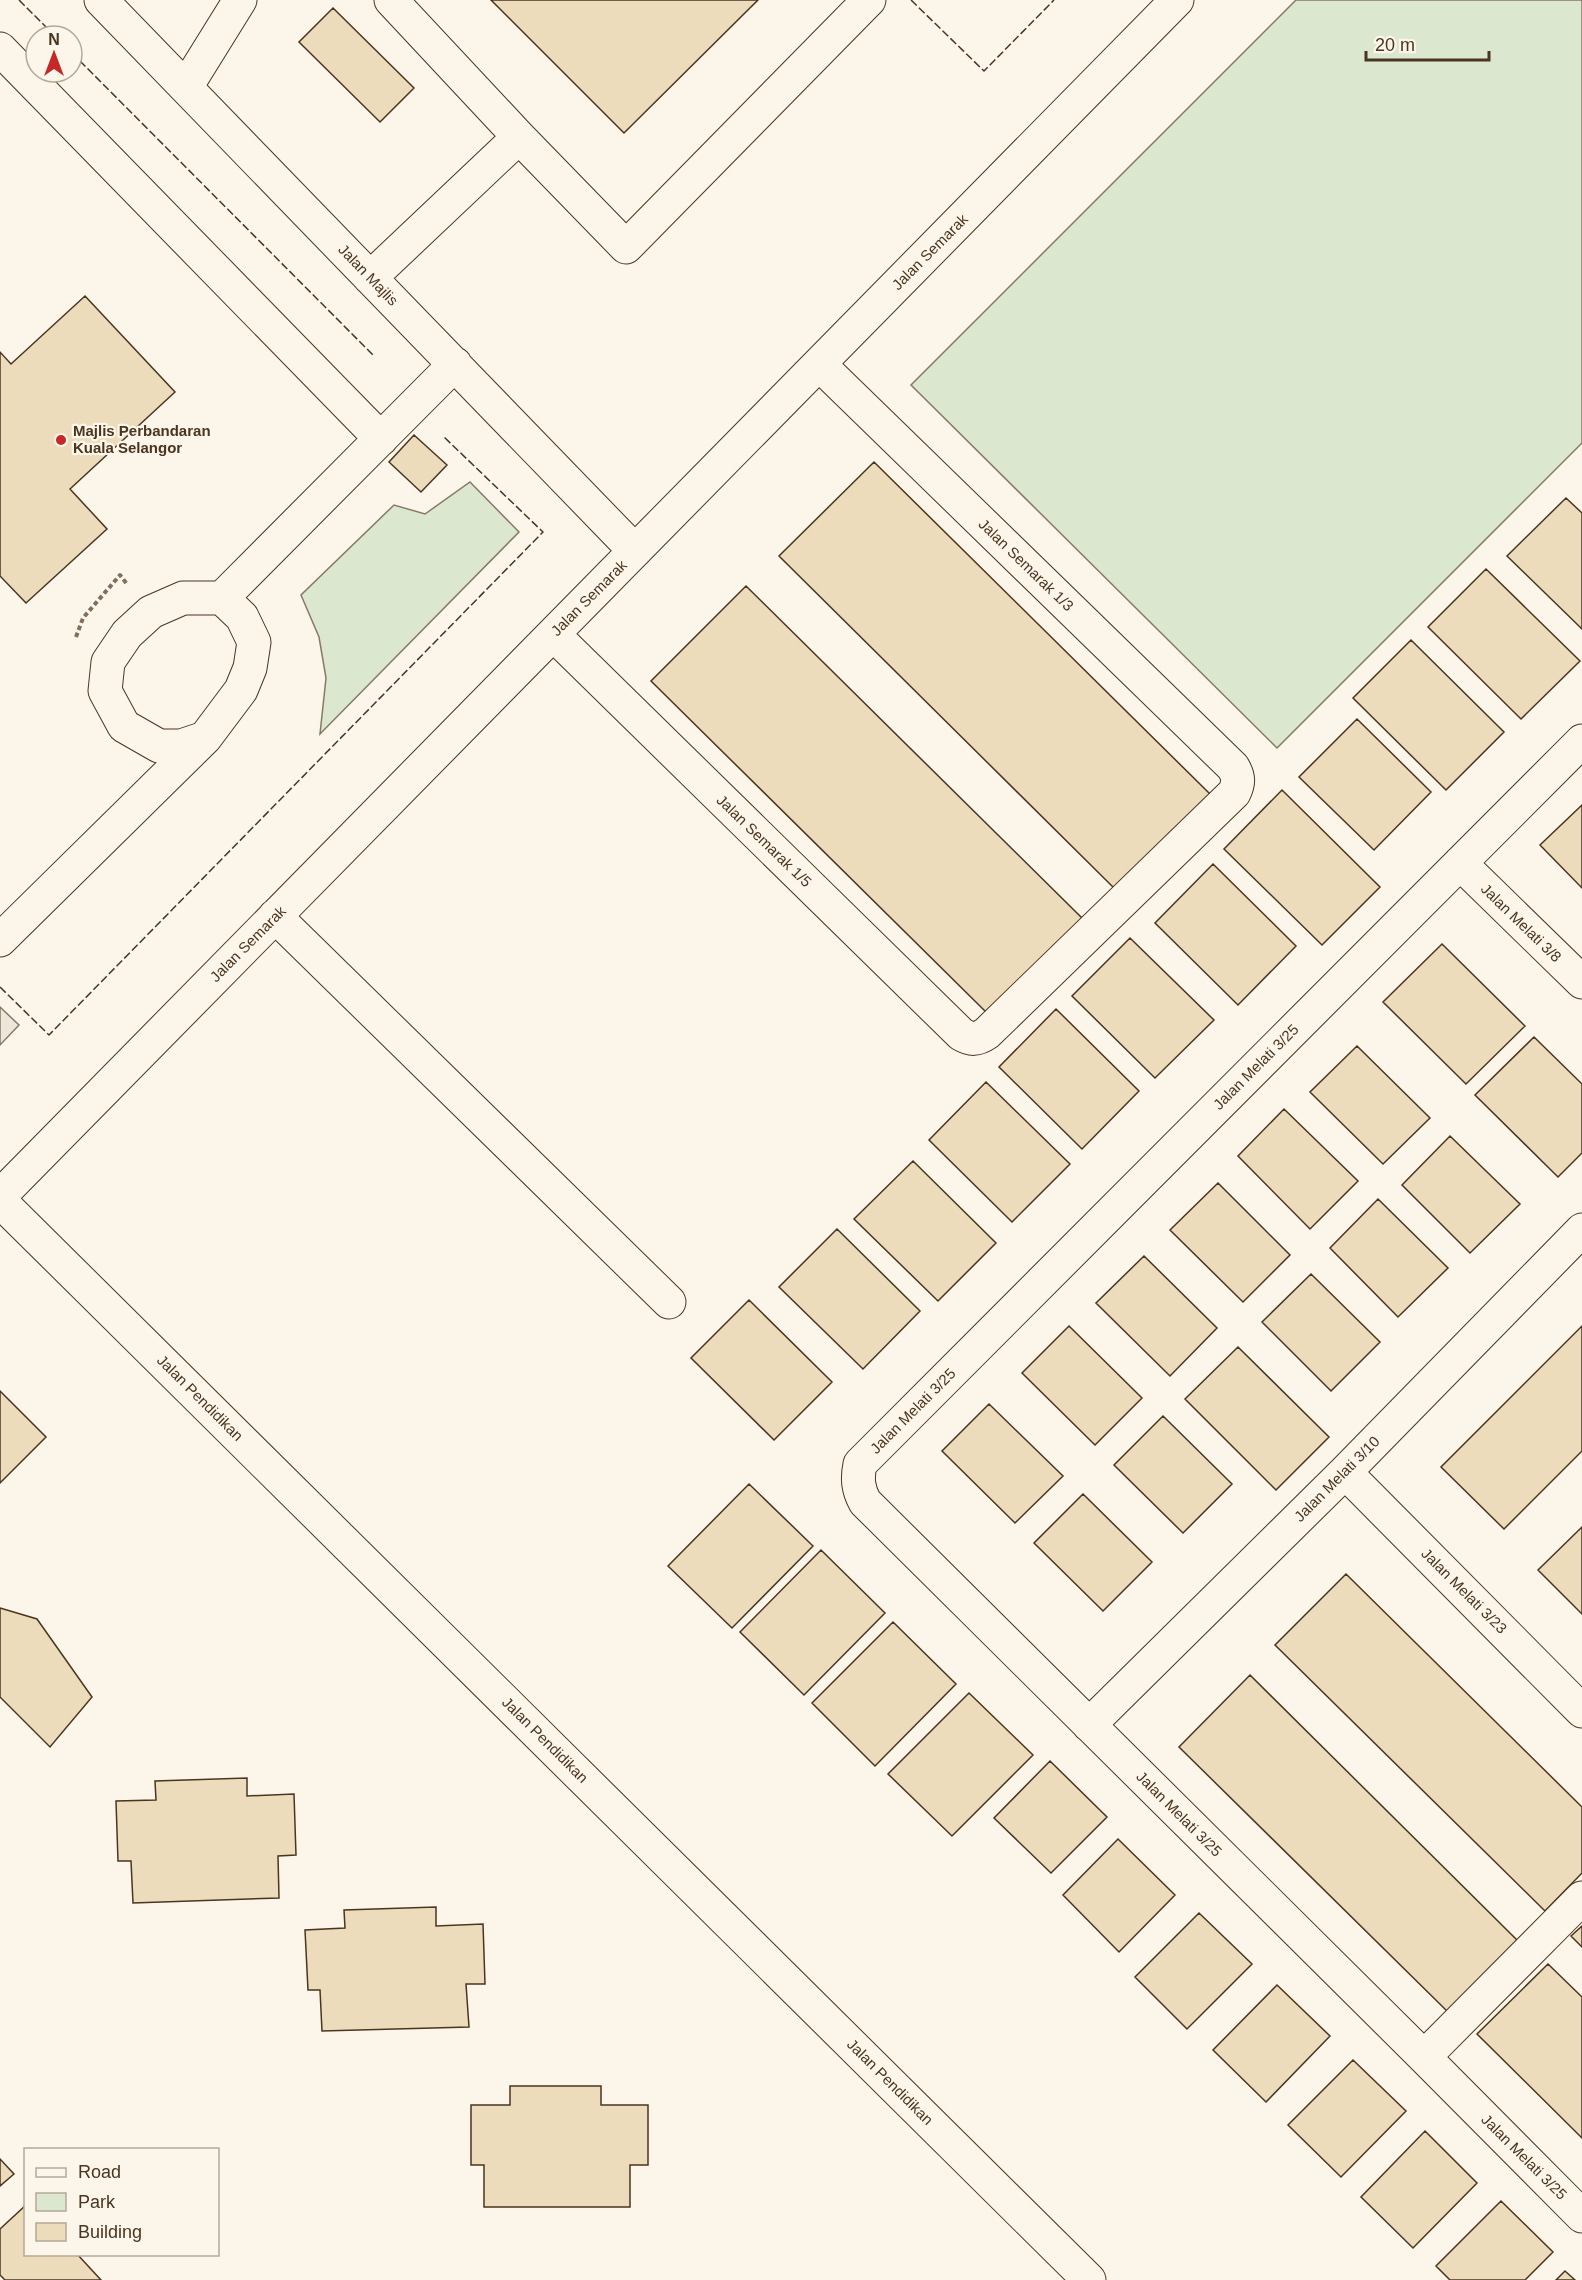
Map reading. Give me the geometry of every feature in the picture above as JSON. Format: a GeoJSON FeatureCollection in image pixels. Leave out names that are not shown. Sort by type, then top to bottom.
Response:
{"type":"FeatureCollection","features":[{"type":"Feature","properties":{"kind":"street","name":"Jalan Majlis"},"geometry":{"type":"LineString","coordinates":[[101,0],[635,551]]}},
{"type":"Feature","properties":{"kind":"street"},"geometry":{"type":"LineString","coordinates":[[186,87],[240,0]]}},
{"type":"Feature","properties":{"kind":"street"},"geometry":{"type":"LineString","coordinates":[[391,0],[626,247],[869,0]]}},
{"type":"Feature","properties":{"kind":"street","name":"Jalan Semarak"},"geometry":{"type":"LineString","coordinates":[[0,1196],[1178,0]]}},
{"type":"Feature","properties":{"kind":"street"},"geometry":{"type":"LineString","coordinates":[[0,49],[381,439]]}},
{"type":"Feature","properties":{"kind":"street"},"geometry":{"type":"LineString","coordinates":[[370,278],[519,137]]}},
{"type":"Feature","properties":{"kind":"street"},"geometry":{"type":"LineString","coordinates":[[222,598],[455,364]]}},
{"type":"Feature","properties":{"kind":"street","name":"Jalan Semarak 1/3"},"geometry":{"type":"LineString","coordinates":[[819,364],[1233,767],[1238,775],[1238,784],[1234,793],[979,1039]]}},
{"type":"Feature","properties":{"kind":"street"},"geometry":{"type":"LineString","coordinates":[[0,940],[205,738],[241,690],[250,668],[254,642],[242,617],[222,598],[183,598],[151,612],[127,634],[108,662],[105,691],[124,726],[159,746],[182,746],[205,738]]}},
{"type":"Feature","properties":{"kind":"street","name":"Jalan Semarak 1/5"},"geometry":{"type":"LineString","coordinates":[[553,634],[961,1034],[969,1039],[979,1039]]}},
{"type":"Feature","properties":{"kind":"street","name":"Jalan Melati 3/25"},"geometry":{"type":"LineString","coordinates":[[1582,741],[860,1464],[857,1477],[859,1490],[865,1502],[1582,2216]]}},
{"type":"Feature","properties":{"kind":"street","name":"Jalan Melati 3/8"},"geometry":{"type":"LineString","coordinates":[[1460,863],[1582,982]]}},
{"type":"Feature","properties":{"kind":"street"},"geometry":{"type":"LineString","coordinates":[[275,916],[669,1302]]}},
{"type":"Feature","properties":{"kind":"street","name":"Jalan Pendidikan"},"geometry":{"type":"LineString","coordinates":[[0,1201],[1089,2280]]}},
{"type":"Feature","properties":{"kind":"street","name":"Jalan Melati 3/10"},"geometry":{"type":"LineString","coordinates":[[1089,1725],[1346,1472],[1582,1230]]}},
{"type":"Feature","properties":{"kind":"street","name":"Jalan Melati 3/23"},"geometry":{"type":"LineString","coordinates":[[1346,1472],[1582,1711]]}},
{"type":"Feature","properties":{"kind":"street"},"geometry":{"type":"LineString","coordinates":[[1424,2057],[1582,1898]]}},
{"type":"Feature","properties":{"kind":"path"},"geometry":{"type":"LineString","coordinates":[[75,640],[83,618],[120,575]]}},
{"type":"Feature","properties":{"kind":"green space"},"geometry":{"type":"Polygon","coordinates":[[[1296,0],[1582,0],[1582,443],[1277,748],[911,385],[1296,0]]]}},
{"type":"Feature","properties":{"kind":"green space"},"geometry":{"type":"Polygon","coordinates":[[[470,482],[519,532],[320,734],[326,678],[319,637],[301,595],[394,505],[425,514],[470,482]]]}},
{"type":"Feature","properties":{"kind":"shaded area"},"geometry":{"type":"Polygon","coordinates":[[[0,1007],[19,1025],[0,1045],[0,1007]]]}},
{"type":"Feature","properties":{"kind":"building"},"geometry":{"type":"Polygon","coordinates":[[[491,0],[758,0],[624,133],[491,0]]]}},
{"type":"Feature","properties":{"kind":"building"},"geometry":{"type":"Polygon","coordinates":[[[333,8],[414,88],[380,122],[299,42],[333,8]]]}},
{"type":"Feature","properties":{"kind":"building","name":"Majlis Perbandaran Kuala Selangor"},"geometry":{"type":"Polygon","coordinates":[[[85,296],[175,392],[70,489],[107,529],[26,603],[0,576],[0,352],[11,364],[85,296]]]}},
{"type":"Feature","properties":{"kind":"building"},"geometry":{"type":"Polygon","coordinates":[[[414,435],[447,465],[421,492],[389,462],[414,435]]]}},
{"type":"Feature","properties":{"kind":"building"},"geometry":{"type":"Polygon","coordinates":[[[874,462],[1210,794],[1115,889],[779,556],[874,462]]]}},
{"type":"Feature","properties":{"kind":"building"},"geometry":{"type":"Polygon","coordinates":[[[1566,498],[1582,513],[1582,629],[1507,556],[1566,498]]]}},
{"type":"Feature","properties":{"kind":"building"},"geometry":{"type":"Polygon","coordinates":[[[1486,569],[1580,661],[1521,719],[1428,627],[1486,569]]]}},
{"type":"Feature","properties":{"kind":"building"},"geometry":{"type":"Polygon","coordinates":[[[746,586],[1082,918],[987,1013],[651,681],[746,586]]]}},
{"type":"Feature","properties":{"kind":"building"},"geometry":{"type":"Polygon","coordinates":[[[1411,640],[1504,732],[1446,790],[1353,698],[1411,640]]]}},
{"type":"Feature","properties":{"kind":"building"},"geometry":{"type":"Polygon","coordinates":[[[1357,719],[1431,792],[1374,850],[1299,777],[1357,719]]]}},
{"type":"Feature","properties":{"kind":"building"},"geometry":{"type":"Polygon","coordinates":[[[1282,790],[1380,887],[1322,945],[1224,849],[1282,790]]]}},
{"type":"Feature","properties":{"kind":"building"},"geometry":{"type":"Polygon","coordinates":[[[1582,805],[1582,888],[1540,845],[1582,805]]]}},
{"type":"Feature","properties":{"kind":"building"},"geometry":{"type":"Polygon","coordinates":[[[1213,864],[1296,946],[1238,1005],[1155,923],[1213,864]]]}},
{"type":"Feature","properties":{"kind":"building"},"geometry":{"type":"Polygon","coordinates":[[[1130,938],[1214,1020],[1155,1078],[1072,996],[1130,938]]]}},
{"type":"Feature","properties":{"kind":"building"},"geometry":{"type":"Polygon","coordinates":[[[1442,944],[1525,1026],[1466,1084],[1383,1002],[1442,944]]]}},
{"type":"Feature","properties":{"kind":"building"},"geometry":{"type":"Polygon","coordinates":[[[1056,1009],[1139,1091],[1082,1149],[999,1067],[1056,1009]]]}},
{"type":"Feature","properties":{"kind":"building"},"geometry":{"type":"Polygon","coordinates":[[[1534,1037],[1582,1084],[1582,1153],[1558,1177],[1475,1095],[1534,1037]]]}},
{"type":"Feature","properties":{"kind":"building"},"geometry":{"type":"Polygon","coordinates":[[[1357,1046],[1430,1118],[1383,1164],[1310,1092],[1357,1046]]]}},
{"type":"Feature","properties":{"kind":"building"},"geometry":{"type":"Polygon","coordinates":[[[986,1082],[1070,1164],[1012,1222],[929,1140],[986,1082]]]}},
{"type":"Feature","properties":{"kind":"building"},"geometry":{"type":"Polygon","coordinates":[[[1284,1109],[1358,1181],[1310,1229],[1238,1156],[1284,1109]]]}},
{"type":"Feature","properties":{"kind":"building"},"geometry":{"type":"Polygon","coordinates":[[[1450,1136],[1520,1204],[1470,1253],[1402,1185],[1450,1136]]]}},
{"type":"Feature","properties":{"kind":"building"},"geometry":{"type":"Polygon","coordinates":[[[913,1161],[996,1243],[938,1301],[854,1219],[913,1161]]]}},
{"type":"Feature","properties":{"kind":"building"},"geometry":{"type":"Polygon","coordinates":[[[1218,1183],[1290,1255],[1243,1302],[1170,1230],[1218,1183]]]}},
{"type":"Feature","properties":{"kind":"building"},"geometry":{"type":"Polygon","coordinates":[[[1378,1199],[1448,1268],[1398,1317],[1330,1248],[1378,1199]]]}},
{"type":"Feature","properties":{"kind":"building"},"geometry":{"type":"Polygon","coordinates":[[[837,1229],[920,1311],[863,1369],[779,1287],[837,1229]]]}},
{"type":"Feature","properties":{"kind":"building"},"geometry":{"type":"Polygon","coordinates":[[[1144,1256],[1217,1328],[1170,1376],[1096,1303],[1144,1256]]]}},
{"type":"Feature","properties":{"kind":"building"},"geometry":{"type":"Polygon","coordinates":[[[1311,1274],[1380,1342],[1331,1391],[1262,1322],[1311,1274]]]}},
{"type":"Feature","properties":{"kind":"building"},"geometry":{"type":"Polygon","coordinates":[[[749,1300],[832,1382],[774,1440],[691,1358],[749,1300]]]}},
{"type":"Feature","properties":{"kind":"building"},"geometry":{"type":"Polygon","coordinates":[[[1069,1326],[1142,1398],[1095,1445],[1022,1373],[1069,1326]]]}},
{"type":"Feature","properties":{"kind":"building"},"geometry":{"type":"Polygon","coordinates":[[[1582,1326],[1582,1451],[1504,1529],[1441,1467],[1582,1326]]]}},
{"type":"Feature","properties":{"kind":"building"},"geometry":{"type":"Polygon","coordinates":[[[1238,1347],[1329,1437],[1276,1490],[1185,1399],[1238,1347]]]}},
{"type":"Feature","properties":{"kind":"building"},"geometry":{"type":"Polygon","coordinates":[[[0,1391],[46,1437],[0,1483],[0,1391]]]}},
{"type":"Feature","properties":{"kind":"building"},"geometry":{"type":"Polygon","coordinates":[[[989,1404],[1063,1476],[1015,1523],[942,1451],[989,1404]]]}},
{"type":"Feature","properties":{"kind":"building"},"geometry":{"type":"Polygon","coordinates":[[[1163,1416],[1232,1484],[1183,1533],[1114,1465],[1163,1416]]]}},
{"type":"Feature","properties":{"kind":"building"},"geometry":{"type":"Polygon","coordinates":[[[749,1484],[813,1546],[732,1628],[668,1566],[749,1484]]]}},
{"type":"Feature","properties":{"kind":"building"},"geometry":{"type":"Polygon","coordinates":[[[1083,1494],[1152,1562],[1103,1611],[1034,1543],[1083,1494]]]}},
{"type":"Feature","properties":{"kind":"building"},"geometry":{"type":"Polygon","coordinates":[[[1582,1527],[1582,1614],[1538,1570],[1582,1527]]]}},
{"type":"Feature","properties":{"kind":"building"},"geometry":{"type":"Polygon","coordinates":[[[821,1550],[885,1613],[804,1695],[740,1632],[821,1550]]]}},
{"type":"Feature","properties":{"kind":"building"},"geometry":{"type":"Polygon","coordinates":[[[1346,1574],[1582,1807],[1582,1873],[1545,1911],[1275,1645],[1346,1574]]]}},
{"type":"Feature","properties":{"kind":"building"},"geometry":{"type":"Polygon","coordinates":[[[0,1608],[37,1619],[92,1697],[50,1747],[0,1697],[0,1608]]]}},
{"type":"Feature","properties":{"kind":"building"},"geometry":{"type":"Polygon","coordinates":[[[893,1622],[956,1684],[875,1766],[812,1703],[893,1622]]]}},
{"type":"Feature","properties":{"kind":"building"},"geometry":{"type":"Polygon","coordinates":[[[1250,1675],[1519,1942],[1448,2012],[1179,1747],[1250,1675]]]}},
{"type":"Feature","properties":{"kind":"building"},"geometry":{"type":"Polygon","coordinates":[[[969,1693],[1033,1755],[952,1836],[888,1774],[969,1693]]]}},
{"type":"Feature","properties":{"kind":"building"},"geometry":{"type":"Polygon","coordinates":[[[1050,1761],[1107,1817],[1051,1873],[994,1818],[1050,1761]]]}},
{"type":"Feature","properties":{"kind":"building"},"geometry":{"type":"Polygon","coordinates":[[[247,1778],[247,1796],[294,1794],[296,1855],[278,1856],[279,1898],[133,1903],[131,1861],[118,1861],[116,1801],[156,1800],[155,1781],[247,1778]]]}},
{"type":"Feature","properties":{"kind":"building"},"geometry":{"type":"Polygon","coordinates":[[[1118,1839],[1175,1895],[1119,1952],[1063,1895],[1118,1839]]]}},
{"type":"Feature","properties":{"kind":"building"},"geometry":{"type":"Polygon","coordinates":[[[436,1907],[436,1926],[483,1924],[485,1984],[466,1984],[469,2027],[322,2031],[320,1990],[308,1990],[305,1930],[345,1928],[344,1910],[436,1907]]]}},
{"type":"Feature","properties":{"kind":"building"},"geometry":{"type":"Polygon","coordinates":[[[1199,1913],[1252,1964],[1187,2029],[1135,1977],[1199,1913]]]}},
{"type":"Feature","properties":{"kind":"building"},"geometry":{"type":"Polygon","coordinates":[[[1582,1926],[1582,1947],[1571,1936],[1582,1926]]]}},
{"type":"Feature","properties":{"kind":"building"},"geometry":{"type":"Polygon","coordinates":[[[1548,1964],[1582,1997],[1582,2138],[1477,2034],[1548,1964]]]}},
{"type":"Feature","properties":{"kind":"building"},"geometry":{"type":"Polygon","coordinates":[[[1277,1985],[1330,2036],[1266,2102],[1213,2050],[1277,1985]]]}},
{"type":"Feature","properties":{"kind":"building"},"geometry":{"type":"Polygon","coordinates":[[[1353,2060],[1406,2111],[1341,2177],[1288,2125],[1353,2060]]]}},
{"type":"Feature","properties":{"kind":"building"},"geometry":{"type":"Polygon","coordinates":[[[510,2086],[601,2086],[601,2105],[648,2105],[648,2165],[630,2165],[630,2207],[484,2207],[484,2165],[471,2165],[471,2105],[510,2105],[510,2086]]]}},
{"type":"Feature","properties":{"kind":"building"},"geometry":{"type":"Polygon","coordinates":[[[1425,2131],[1477,2183],[1413,2248],[1361,2197],[1425,2131]]]}},
{"type":"Feature","properties":{"kind":"building"},"geometry":{"type":"Polygon","coordinates":[[[0,2159],[14,2174],[0,2186],[0,2159]]]}},
{"type":"Feature","properties":{"kind":"building"},"geometry":{"type":"Polygon","coordinates":[[[1501,2201],[1553,2252],[1525,2280],[1450,2280],[1436,2266],[1501,2201]]]}},
{"type":"Feature","properties":{"kind":"building"},"geometry":{"type":"Polygon","coordinates":[[[24,2207],[24,2256],[79,2256],[101,2280],[5,2280],[0,2275],[0,2229],[24,2207]]]}},
{"type":"Feature","properties":{"kind":"building"},"geometry":{"type":"Polygon","coordinates":[[[1565,2271],[1575,2280],[1556,2280],[1565,2271]]]}},
{"type":"Feature","properties":{"kind":"fence"},"geometry":{"type":"LineString","coordinates":[[19,0],[43,24]]}},
{"type":"Feature","properties":{"kind":"fence"},"geometry":{"type":"LineString","coordinates":[[911,0],[984,71],[1054,0]]}},
{"type":"Feature","properties":{"kind":"fence"},"geometry":{"type":"LineString","coordinates":[[84,65],[373,355]]}},
{"type":"Feature","properties":{"kind":"fence"},"geometry":{"type":"LineString","coordinates":[[0,987],[49,1035],[543,532],[444,437]]}},
{"type":"Feature","properties":{"kind":"place","name":"Majlis Perbandaran Kuala Selangor"},"geometry":{"type":"Point","coordinates":[61,440]}}]}
